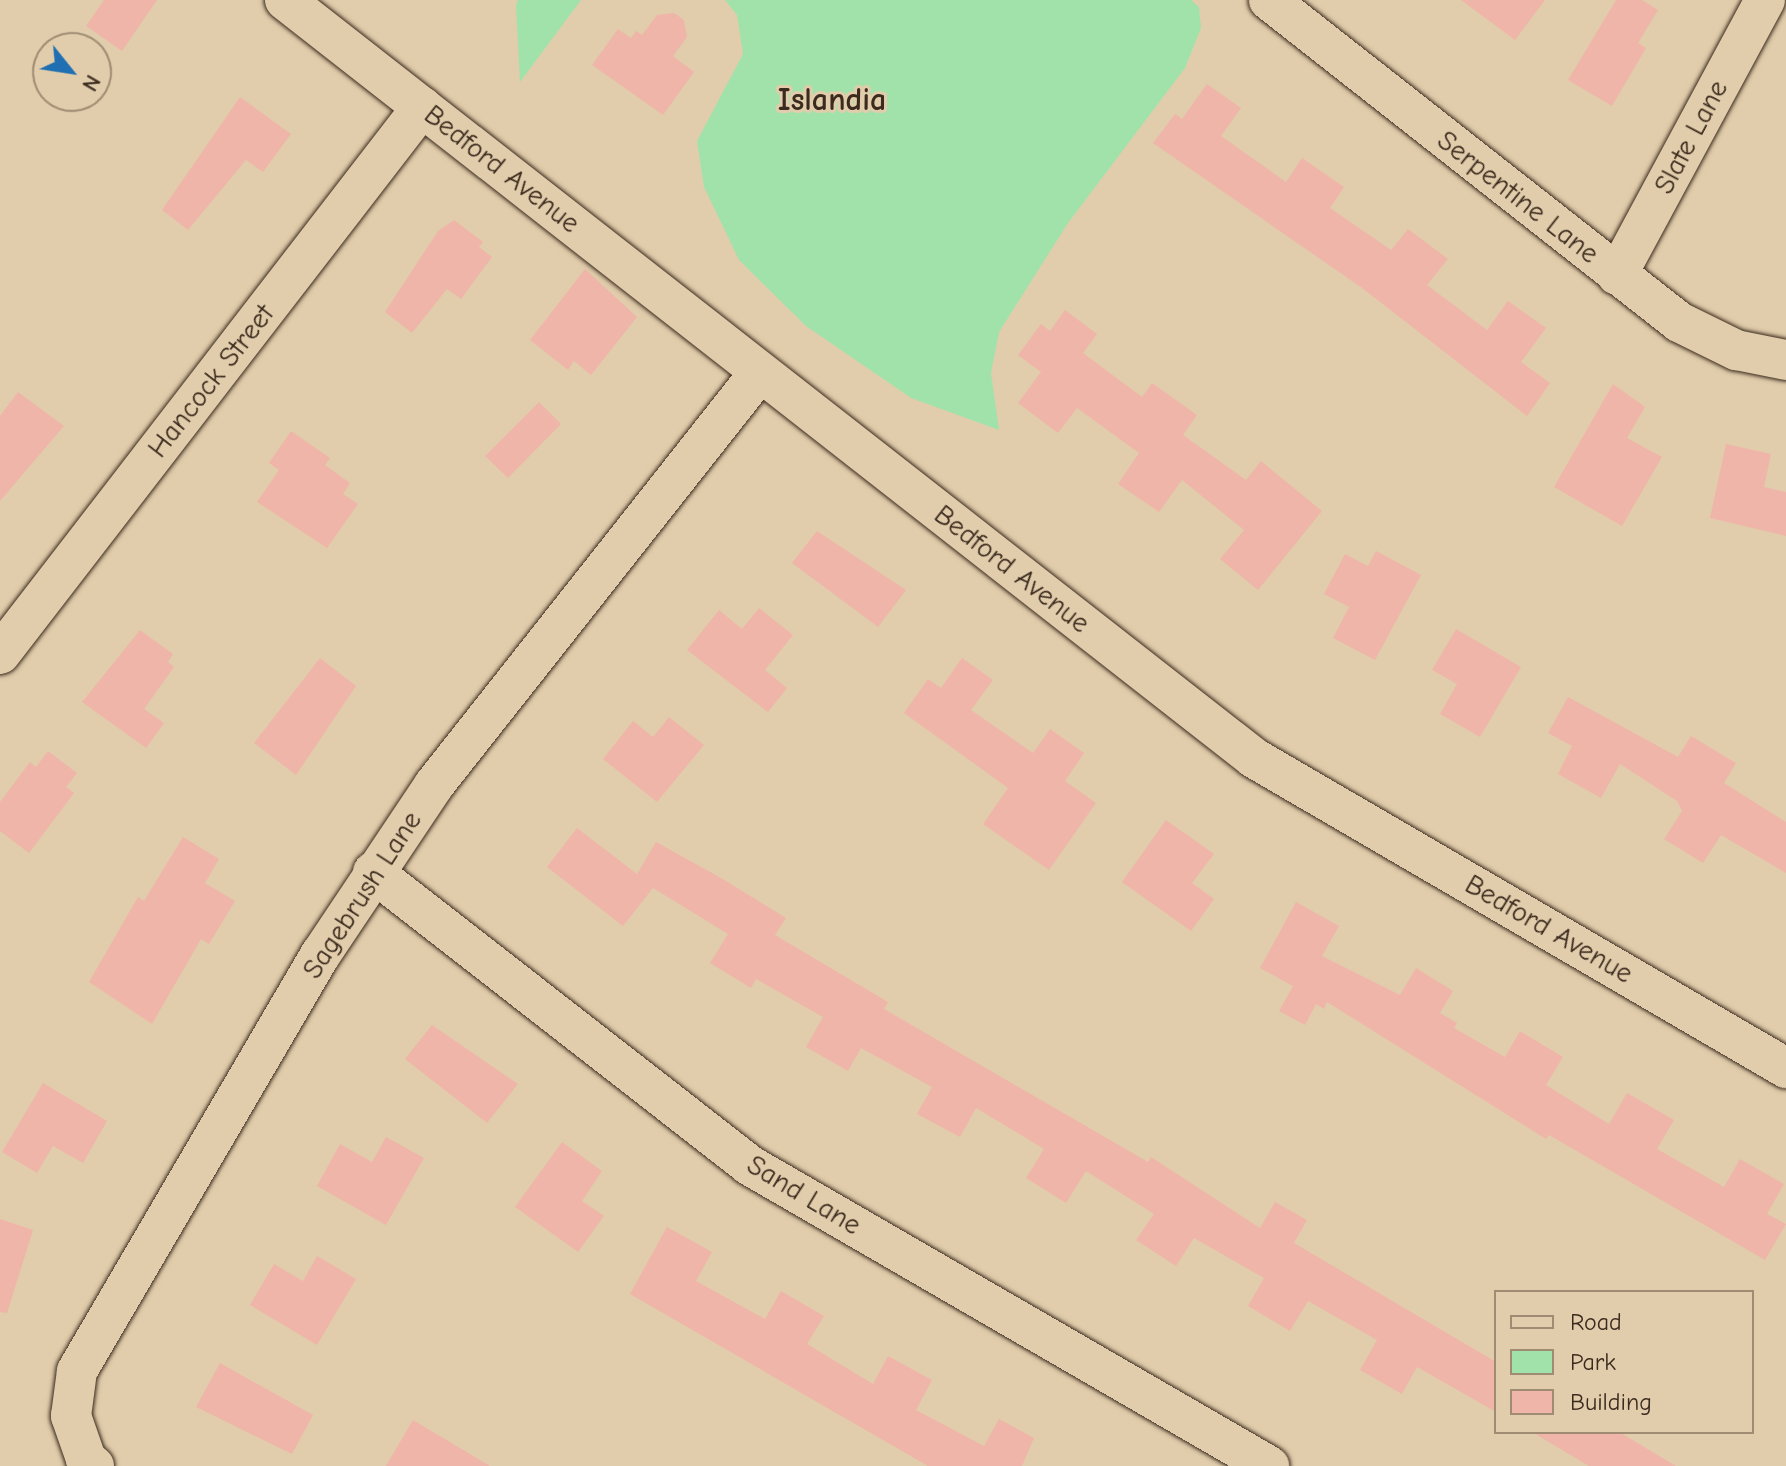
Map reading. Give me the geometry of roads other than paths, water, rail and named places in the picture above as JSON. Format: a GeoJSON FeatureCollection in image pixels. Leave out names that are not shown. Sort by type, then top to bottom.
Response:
{"type":"FeatureCollection","features":[{"type":"Feature","properties":{"kind":"street","name":"Bedford Avenue"},"geometry":{"type":"LineString","coordinates":[[285,0],[1254,758],[1786,1068]]}},
{"type":"Feature","properties":{"kind":"street","name":"Serpentine Lane"},"geometry":{"type":"LineString","coordinates":[[1269,0],[1679,322],[1736,350],[1786,360]]}},
{"type":"Feature","properties":{"kind":"street","name":"Slate Lane"},"geometry":{"type":"LineString","coordinates":[[1617,275],[1765,0]]}},
{"type":"Feature","properties":{"kind":"street","name":"Hancock Street"},"geometry":{"type":"LineString","coordinates":[[0,654],[422,107]]}},
{"type":"Feature","properties":{"kind":"street","name":"Sagebrush Lane"},"geometry":{"type":"LineString","coordinates":[[94,1466],[86,1459],[71,1416],[77,1371],[373,872],[434,785],[760,372]]}},
{"type":"Feature","properties":{"kind":"street","name":"Sand Lane"},"geometry":{"type":"LineString","coordinates":[[373,872],[749,1165],[1269,1466]]}},
{"type":"Feature","properties":{"kind":"district","name":"Islandia"},"geometry":{"type":"Point","coordinates":[832,100]}}]}
